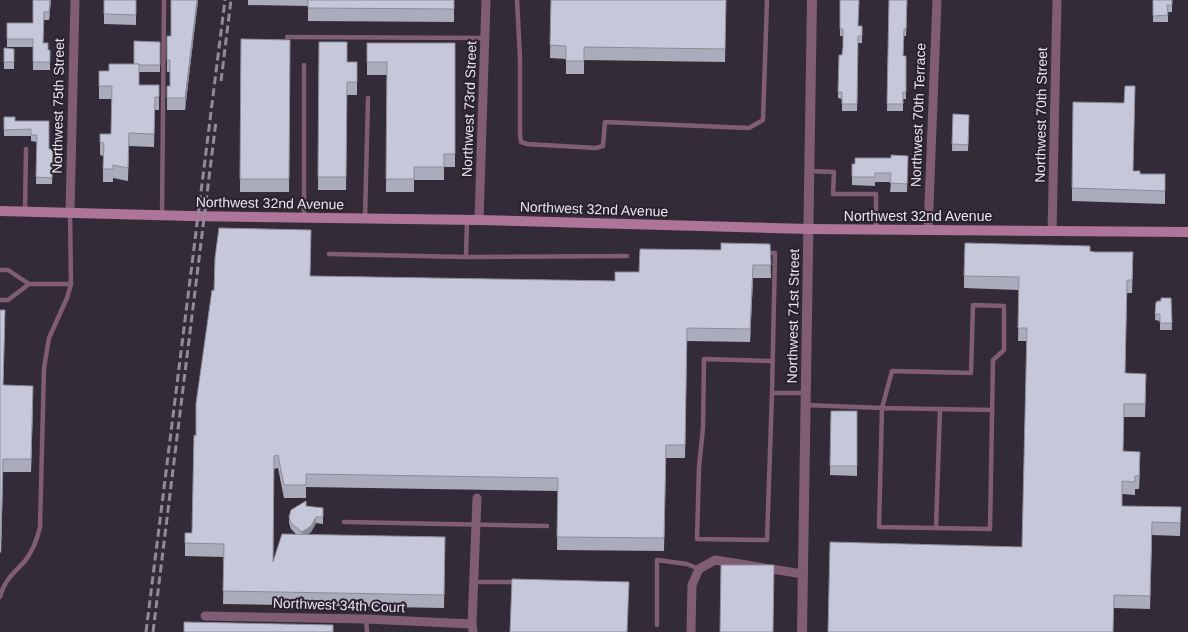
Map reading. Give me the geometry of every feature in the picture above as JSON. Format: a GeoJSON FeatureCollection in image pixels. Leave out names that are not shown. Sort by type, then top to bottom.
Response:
{"type":"FeatureCollection","features":[{"type":"Feature","properties":{"kind":"main road","name":"Northwest 32nd Avenue"},"geometry":{"type":"LineString","coordinates":[[0,211],[304,218],[480,220],[809,229],[1188,232]]}},
{"type":"Feature","properties":{"kind":"street","name":"Northwest 75th Street"},"geometry":{"type":"LineString","coordinates":[[70,212],[75,0]]}},
{"type":"Feature","properties":{"kind":"street","name":"Northwest 73rd Street"},"geometry":{"type":"LineString","coordinates":[[480,220],[486,0]]}},
{"type":"Feature","properties":{"kind":"street","name":"Northwest 71st Street"},"geometry":{"type":"LineString","coordinates":[[802,632],[812,0]]}},
{"type":"Feature","properties":{"kind":"street","name":"Northwest 70th Terrace"},"geometry":{"type":"LineString","coordinates":[[928,230],[937,0]]}},
{"type":"Feature","properties":{"kind":"street","name":"Northwest 70th Street"},"geometry":{"type":"LineString","coordinates":[[1052,231],[1057,0]]}},
{"type":"Feature","properties":{"kind":"street"},"geometry":{"type":"LineString","coordinates":[[472,628],[477,498]]}},
{"type":"Feature","properties":{"kind":"street"},"geometry":{"type":"LineString","coordinates":[[691,632],[692,585],[699,569],[715,560],[803,574]]}},
{"type":"Feature","properties":{"kind":"street","name":"Northwest 34th Court"},"geometry":{"type":"LineString","coordinates":[[205,616],[366,619],[472,628]]}},
{"type":"Feature","properties":{"kind":"lane"},"geometry":{"type":"LineString","coordinates":[[162,215],[164,0]]}},
{"type":"Feature","properties":{"kind":"lane"},"geometry":{"type":"LineString","coordinates":[[516,0],[520,58],[521,142],[527,144],[596,148],[602,146],[604,122],[749,128],[763,120],[766,0]]}},
{"type":"Feature","properties":{"kind":"lane"},"geometry":{"type":"LineString","coordinates":[[287,37],[485,38]]}},
{"type":"Feature","properties":{"kind":"lane"},"geometry":{"type":"LineString","coordinates":[[304,65],[304,218]]}},
{"type":"Feature","properties":{"kind":"lane"},"geometry":{"type":"LineString","coordinates":[[365,218],[368,98]]}},
{"type":"Feature","properties":{"kind":"lane"},"geometry":{"type":"LineString","coordinates":[[25,211],[26,149]]}},
{"type":"Feature","properties":{"kind":"lane"},"geometry":{"type":"LineString","coordinates":[[810,171],[834,172],[833,194],[876,194],[876,230]]}},
{"type":"Feature","properties":{"kind":"lane"},"geometry":{"type":"LineString","coordinates":[[0,597],[2,590],[11,575],[25,561],[34,547],[40,528],[44,368],[48,338],[71,284],[70,212]]}},
{"type":"Feature","properties":{"kind":"lane"},"geometry":{"type":"LineString","coordinates":[[466,257],[467,220]]}},
{"type":"Feature","properties":{"kind":"lane"},"geometry":{"type":"LineString","coordinates":[[760,253],[775,253],[772,392],[767,540],[697,539],[703,428],[704,359],[772,361]]}},
{"type":"Feature","properties":{"kind":"lane"},"geometry":{"type":"LineString","coordinates":[[329,254],[466,257],[627,256]]}},
{"type":"Feature","properties":{"kind":"lane"},"geometry":{"type":"LineString","coordinates":[[0,270],[8,270],[28,284],[71,284]]}},
{"type":"Feature","properties":{"kind":"lane"},"geometry":{"type":"LineString","coordinates":[[0,300],[8,300],[28,284]]}},
{"type":"Feature","properties":{"kind":"lane"},"geometry":{"type":"LineString","coordinates":[[973,305],[1004,306],[1004,350],[993,360],[992,410],[990,529],[879,528],[882,408],[892,371],[971,373],[973,305]]}},
{"type":"Feature","properties":{"kind":"lane"},"geometry":{"type":"LineString","coordinates":[[772,392],[806,393]]}},
{"type":"Feature","properties":{"kind":"lane"},"geometry":{"type":"LineString","coordinates":[[806,405],[992,410]]}},
{"type":"Feature","properties":{"kind":"lane"},"geometry":{"type":"LineString","coordinates":[[936,528],[940,409]]}},
{"type":"Feature","properties":{"kind":"lane"},"geometry":{"type":"LineString","coordinates":[[344,522],[547,526]]}},
{"type":"Feature","properties":{"kind":"lane"},"geometry":{"type":"LineString","coordinates":[[657,625],[657,560],[687,564],[699,569]]}},
{"type":"Feature","properties":{"kind":"lane"},"geometry":{"type":"LineString","coordinates":[[474,582],[525,582]]}},
{"type":"Feature","properties":{"kind":"lane"},"geometry":{"type":"LineString","coordinates":[[366,619],[366,632]]}},
{"type":"Feature","properties":{"kind":"building"},"geometry":{"type":"Polygon","coordinates":[[[33,0],[50,0],[49,12],[44,12],[43,43],[48,43],[48,50],[50,50],[50,62],[33,62],[33,39],[7,39],[7,23],[33,23],[33,0]]]}},
{"type":"Feature","properties":{"kind":"building"},"geometry":{"type":"Polygon","coordinates":[[[104,0],[136,0],[136,15],[104,14],[104,0]]]}},
{"type":"Feature","properties":{"kind":"building"},"geometry":{"type":"Polygon","coordinates":[[[171,0],[197,0],[185,98],[167,98],[167,86],[170,86],[170,60],[167,60],[167,36],[171,36],[171,0]]]}},
{"type":"Feature","properties":{"kind":"building"},"geometry":{"type":"Polygon","coordinates":[[[308,0],[454,0],[454,9],[308,8],[308,0]]]}},
{"type":"Feature","properties":{"kind":"building"},"geometry":{"type":"Polygon","coordinates":[[[551,0],[726,0],[725,49],[584,47],[584,61],[566,61],[566,46],[550,45],[551,0]]]}},
{"type":"Feature","properties":{"kind":"building"},"geometry":{"type":"Polygon","coordinates":[[[840,0],[859,0],[858,26],[862,26],[862,36],[858,36],[857,104],[842,104],[842,92],[838,92],[839,55],[842,55],[843,47],[843,29],[840,29],[840,0]]]}},
{"type":"Feature","properties":{"kind":"building"},"geometry":{"type":"Polygon","coordinates":[[[889,0],[907,0],[903,56],[906,56],[906,92],[903,92],[903,104],[887,104],[889,0]]]}},
{"type":"Feature","properties":{"kind":"building"},"geometry":{"type":"Polygon","coordinates":[[[1153,0],[1172,0],[1172,5],[1167,5],[1168,15],[1153,16],[1153,0]]]}},
{"type":"Feature","properties":{"kind":"building"},"geometry":{"type":"Polygon","coordinates":[[[241,39],[290,40],[289,179],[240,179],[241,39]]]}},
{"type":"Feature","properties":{"kind":"building"},"geometry":{"type":"Polygon","coordinates":[[[134,41],[160,42],[160,65],[134,64],[134,41]]]}},
{"type":"Feature","properties":{"kind":"building"},"geometry":{"type":"Polygon","coordinates":[[[319,42],[347,42],[347,62],[357,62],[357,82],[347,82],[346,177],[318,177],[319,42]]]}},
{"type":"Feature","properties":{"kind":"building"},"geometry":{"type":"Polygon","coordinates":[[[367,43],[455,43],[455,154],[444,154],[444,167],[414,167],[414,179],[386,179],[387,62],[367,62],[367,43]]]}},
{"type":"Feature","properties":{"kind":"building"},"geometry":{"type":"Polygon","coordinates":[[[4,48],[14,49],[14,62],[4,62],[4,48]]]}},
{"type":"Feature","properties":{"kind":"building"},"geometry":{"type":"Polygon","coordinates":[[[109,64],[139,64],[139,85],[159,85],[159,97],[155,97],[154,134],[129,133],[128,168],[113,165],[113,169],[103,169],[104,143],[100,142],[100,134],[111,134],[112,86],[99,86],[99,71],[109,71],[109,64]]]}},
{"type":"Feature","properties":{"kind":"building"},"geometry":{"type":"Polygon","coordinates":[[[1125,86],[1135,86],[1133,171],[1140,171],[1140,174],[1165,174],[1165,191],[1072,188],[1073,102],[1124,103],[1125,86]]]}},
{"type":"Feature","properties":{"kind":"building"},"geometry":{"type":"Polygon","coordinates":[[[953,114],[969,115],[968,145],[952,144],[953,114]]]}},
{"type":"Feature","properties":{"kind":"building"},"geometry":{"type":"Polygon","coordinates":[[[4,117],[15,117],[15,121],[49,121],[49,149],[53,149],[52,178],[36,177],[37,135],[31,135],[31,129],[4,130],[4,117]]]}},
{"type":"Feature","properties":{"kind":"building"},"geometry":{"type":"Polygon","coordinates":[[[891,155],[908,156],[907,184],[890,183],[891,173],[875,173],[875,177],[852,177],[852,164],[855,164],[855,158],[891,158],[891,155]]]}},
{"type":"Feature","properties":{"kind":"building"},"geometry":{"type":"Polygon","coordinates":[[[219,228],[311,230],[310,276],[615,281],[615,272],[639,272],[640,249],[721,250],[721,243],[770,244],[771,265],[753,265],[750,329],[687,328],[685,445],[666,445],[664,538],[557,537],[558,478],[306,474],[306,485],[284,485],[278,455],[274,456],[273,562],[282,534],[445,537],[444,595],[223,591],[224,544],[185,543],[185,533],[192,533],[196,404],[212,290],[214,291],[215,258],[219,228]]]}},
{"type":"Feature","properties":{"kind":"building"},"geometry":{"type":"Polygon","coordinates":[[[965,243],[1090,246],[1090,251],[1094,252],[1133,252],[1132,280],[1127,280],[1125,373],[1146,374],[1145,404],[1124,404],[1123,451],[1140,452],[1139,476],[1135,476],[1135,482],[1122,481],[1122,506],[1181,507],[1180,523],[1152,522],[1150,596],[1114,595],[1113,632],[828,632],[830,542],[1022,547],[1027,328],[1018,328],[1019,277],[964,276],[965,243]]]}},
{"type":"Feature","properties":{"kind":"building"},"geometry":{"type":"Polygon","coordinates":[[[1161,298],[1171,298],[1172,323],[1160,323],[1160,314],[1155,314],[1156,302],[1161,301],[1161,298]]]}},
{"type":"Feature","properties":{"kind":"building"},"geometry":{"type":"Polygon","coordinates":[[[0,310],[5,310],[3,385],[33,386],[31,459],[3,459],[1,540],[0,540],[0,310]]]}},
{"type":"Feature","properties":{"kind":"building"},"geometry":{"type":"Polygon","coordinates":[[[831,411],[857,411],[857,466],[830,466],[831,411]]]}},
{"type":"Feature","properties":{"kind":"building"},"geometry":{"type":"Polygon","coordinates":[[[306,501],[306,506],[323,508],[323,517],[316,517],[311,526],[302,532],[291,523],[289,517],[291,510],[306,501]]]}},
{"type":"Feature","properties":{"kind":"building"},"geometry":{"type":"Polygon","coordinates":[[[721,565],[774,565],[773,632],[720,632],[721,565]]]}},
{"type":"Feature","properties":{"kind":"building"},"geometry":{"type":"Polygon","coordinates":[[[512,579],[629,582],[627,632],[510,632],[512,579]]]}},
{"type":"Feature","properties":{"kind":"building"},"geometry":{"type":"Polygon","coordinates":[[[184,622],[333,625],[333,632],[184,632],[184,622]]]}},
{"type":"Feature","properties":{"kind":"railway"},"geometry":{"type":"LineString","coordinates":[[146,632],[225,0]]}},
{"type":"Feature","properties":{"kind":"railway"},"geometry":{"type":"LineString","coordinates":[[221,81],[231,0]]}},
{"type":"Feature","properties":{"kind":"railway"},"geometry":{"type":"LineString","coordinates":[[153,632],[216,121]]}}]}
